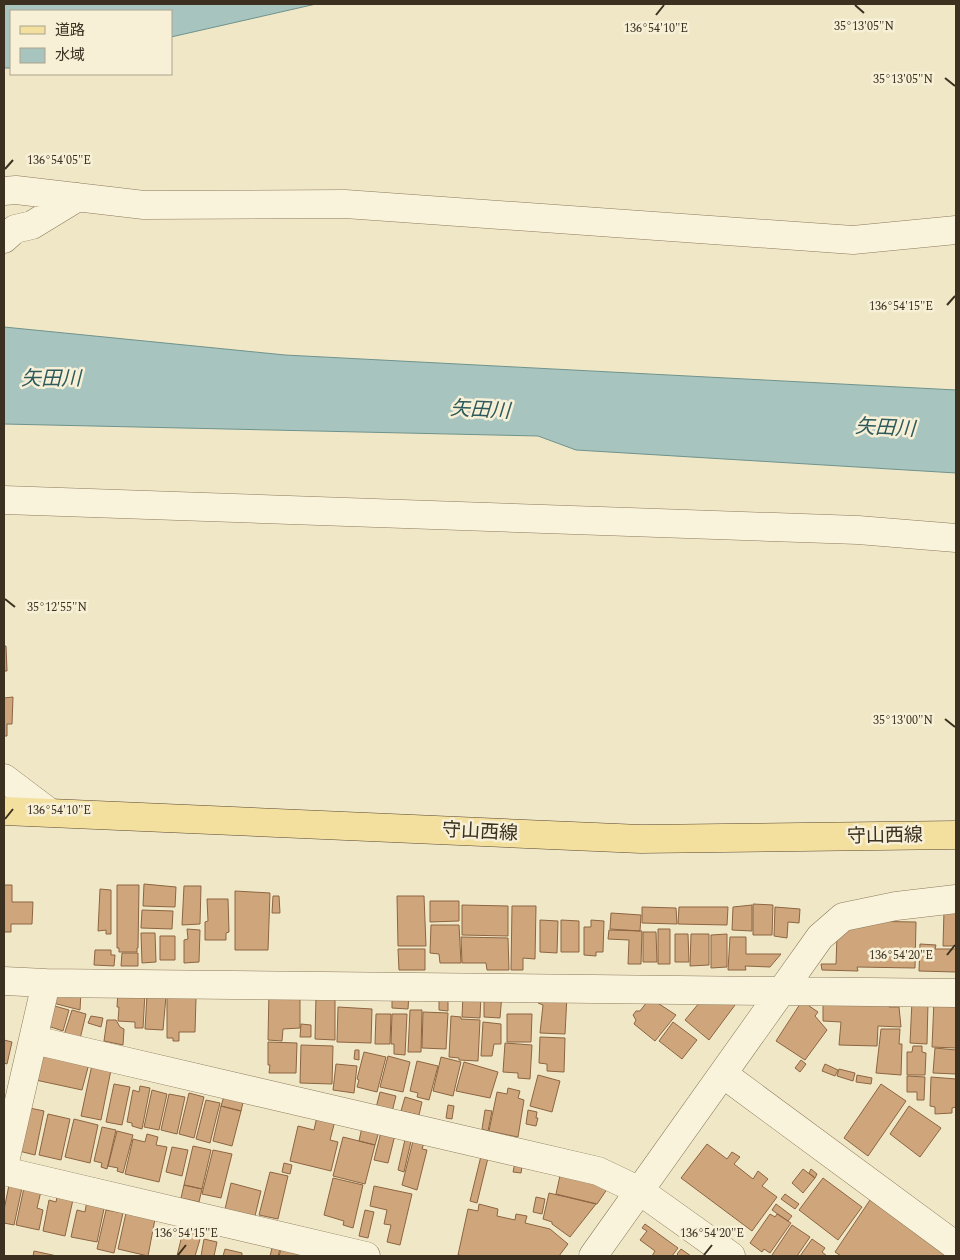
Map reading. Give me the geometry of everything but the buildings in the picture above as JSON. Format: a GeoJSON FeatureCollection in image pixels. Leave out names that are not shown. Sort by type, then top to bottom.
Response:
{"type":"FeatureCollection","features":[{"type":"Feature","properties":{"kind":"main road","name":"守山西線"},"geometry":{"type":"LineString","coordinates":[[4,811],[641,839],[956,835]]}},
{"type":"Feature","properties":{"kind":"street"},"geometry":{"type":"LineString","coordinates":[[4,192],[16,190],[144,205],[345,204],[854,240],[956,230]]}},
{"type":"Feature","properties":{"kind":"street"},"geometry":{"type":"LineString","coordinates":[[4,239],[15,230],[32,225],[78,197]]}},
{"type":"Feature","properties":{"kind":"street"},"geometry":{"type":"LineString","coordinates":[[4,500],[858,530],[956,538]]}},
{"type":"Feature","properties":{"kind":"street"},"geometry":{"type":"LineString","coordinates":[[4,778],[49,812]]}},
{"type":"Feature","properties":{"kind":"street"},"geometry":{"type":"LineString","coordinates":[[4,824],[49,812]]}},
{"type":"Feature","properties":{"kind":"street"},"geometry":{"type":"LineString","coordinates":[[593,1256],[783,992],[820,937],[843,917],[896,906],[956,899]]}},
{"type":"Feature","properties":{"kind":"street"},"geometry":{"type":"LineString","coordinates":[[4,981],[956,993]]}},
{"type":"Feature","properties":{"kind":"street"},"geometry":{"type":"LineString","coordinates":[[4,1166],[46,983]]}},
{"type":"Feature","properties":{"kind":"street"},"geometry":{"type":"LineString","coordinates":[[34,1040],[598,1171],[640,1191],[731,1256]]}},
{"type":"Feature","properties":{"kind":"street"},"geometry":{"type":"LineString","coordinates":[[723,1074],[956,1246]]}},
{"type":"Feature","properties":{"kind":"street"},"geometry":{"type":"LineString","coordinates":[[4,1171],[366,1256]]}},
{"type":"Feature","properties":{"kind":"water"},"geometry":{"type":"Polygon","coordinates":[[[4,4],[316,4],[172,37],[172,10],[10,10],[10,68],[4,68],[4,4]]]}},
{"type":"Feature","properties":{"kind":"water","name":"矢田川"},"geometry":{"type":"Polygon","coordinates":[[[4,327],[285,355],[956,390],[956,473],[576,450],[538,436],[4,424],[4,327]]]}}]}
